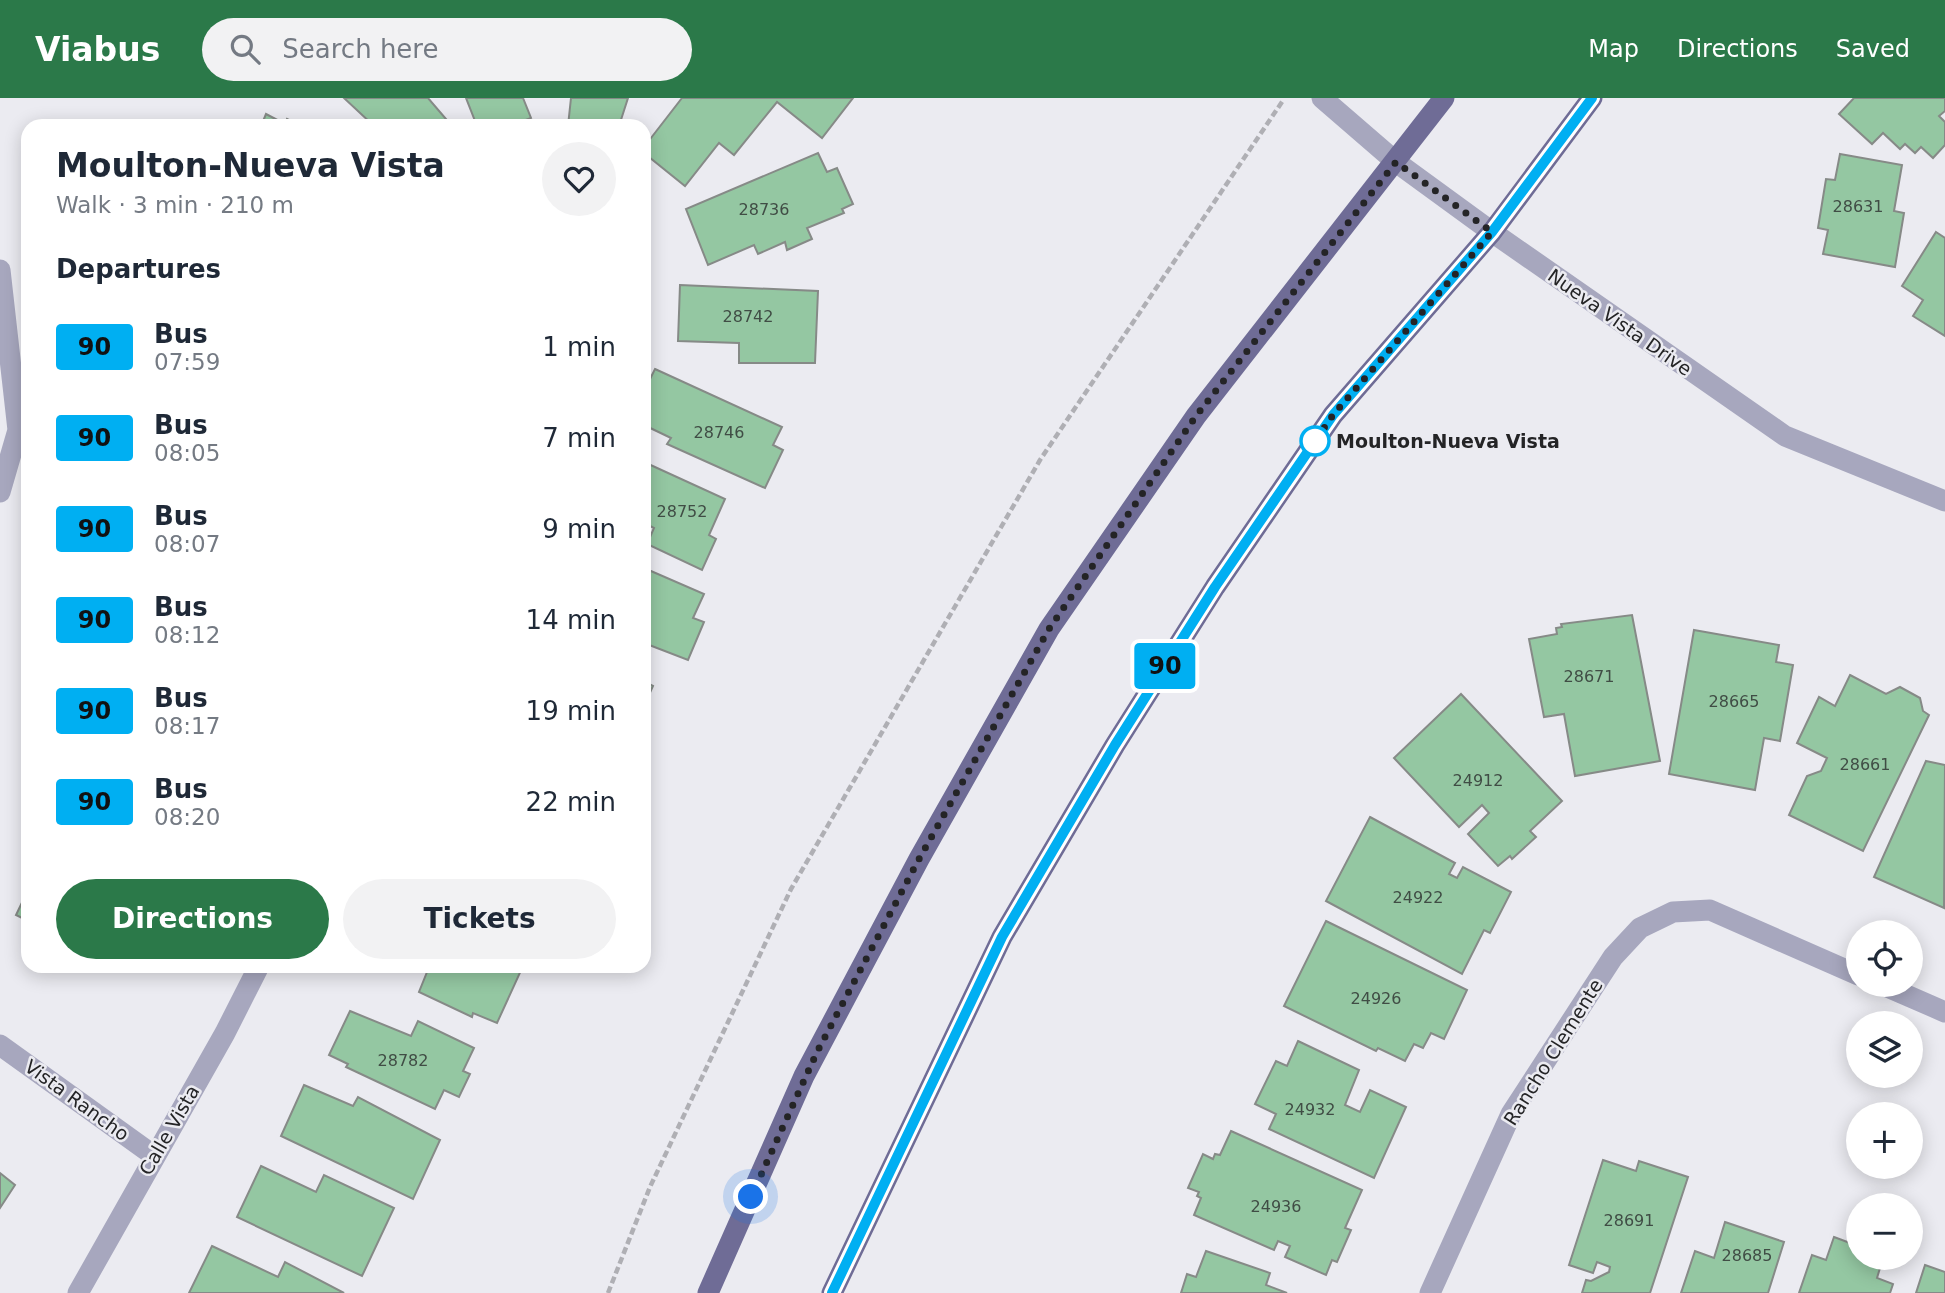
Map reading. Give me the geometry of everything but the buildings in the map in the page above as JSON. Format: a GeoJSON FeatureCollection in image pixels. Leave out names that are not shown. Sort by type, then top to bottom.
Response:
{"type":"FeatureCollection","features":[{"type":"Feature","properties":{"kind":"main road"},"geometry":{"type":"LineString","coordinates":[[708,1293],[804,1076],[919,859],[1049,629],[1196,416],[1444,98]]}},
{"type":"Feature","properties":{"kind":"main road"},"geometry":{"type":"LineString","coordinates":[[832,1293],[1002,937],[1115,745],[1215,587],[1333,415],[1492,232],[1592,98]]}},
{"type":"Feature","properties":{"kind":"street","name":"Nueva Vista Drive"},"geometry":{"type":"LineString","coordinates":[[1322,98],[1396,162],[1785,436],[1945,502]]}},
{"type":"Feature","properties":{"kind":"street"},"geometry":{"type":"LineString","coordinates":[[0,270],[18,430],[0,492]]}},
{"type":"Feature","properties":{"kind":"street","name":"Rancho Clemente"},"geometry":{"type":"LineString","coordinates":[[1430,1293],[1511,1114],[1614,957],[1640,929],[1673,912],[1710,910],[1846,970]]}},
{"type":"Feature","properties":{"kind":"street","name":"Calle Vista"},"geometry":{"type":"LineString","coordinates":[[78,1293],[153,1155],[225,1033],[255,973]]}},
{"type":"Feature","properties":{"kind":"street"},"geometry":{"type":"LineString","coordinates":[[1911,997],[1945,1012]]}},
{"type":"Feature","properties":{"kind":"street","name":"Vista Rancho"},"geometry":{"type":"LineString","coordinates":[[0,1045],[153,1155]]}},
{"type":"Feature","properties":{"kind":"path"},"geometry":{"type":"LineString","coordinates":[[608,1293],[650,1187],[790,889],[1040,460],[1284,98]]}},
{"type":"Feature","properties":{"kind":"bus line","name":"90"},"geometry":{"type":"LineString","coordinates":[[832,1293],[1002,937],[1115,745],[1215,587],[1333,415],[1492,232],[1592,98]]}},
{"type":"Feature","properties":{"kind":"place","name":"Moulton-Nueva Vista"},"geometry":{"type":"Point","coordinates":[1315,441]}},
{"type":"Feature","properties":{"kind":"route"},"geometry":{"type":"LineString","coordinates":[[751,1197],[804,1076],[919,859],[1049,629],[1196,416],[1396,162],[1492,232],[1333,415],[1315,441]]}}]}
